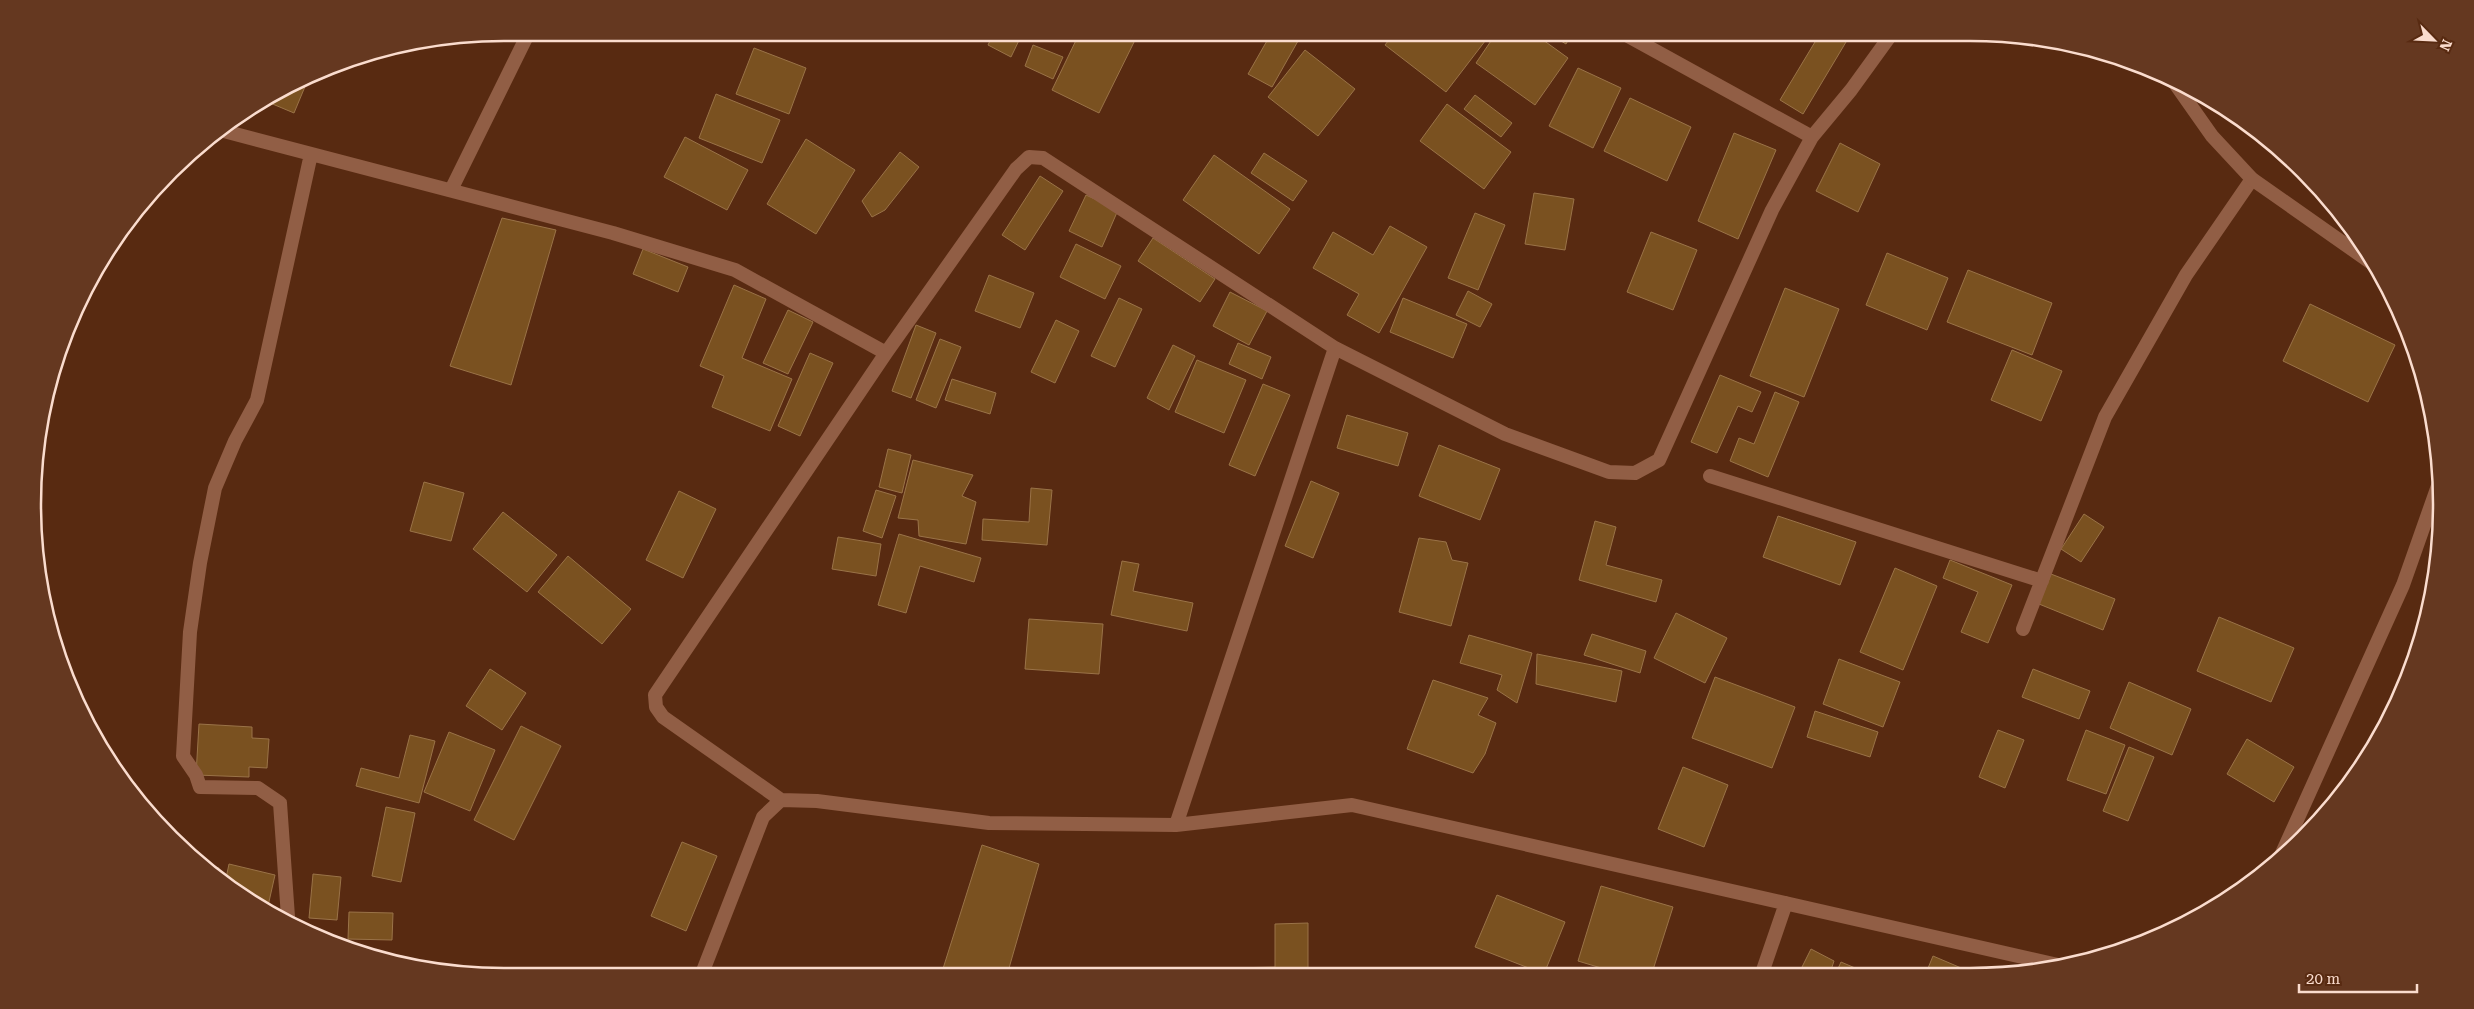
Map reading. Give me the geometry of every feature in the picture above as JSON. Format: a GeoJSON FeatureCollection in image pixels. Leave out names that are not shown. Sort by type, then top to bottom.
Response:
{"type":"FeatureCollection","features":[{"type":"Feature","properties":{"kind":"street"},"geometry":{"type":"LineString","coordinates":[[451,190],[525,41]]}},
{"type":"Feature","properties":{"kind":"street"},"geometry":{"type":"LineString","coordinates":[[1637,41],[1812,137]]}},
{"type":"Feature","properties":{"kind":"street"},"geometry":{"type":"LineString","coordinates":[[1886,41],[1851,90],[1812,137],[1772,210],[1659,460],[1635,473],[1609,472],[1506,434],[1335,348],[1043,158],[1029,157],[1016,169],[886,353],[655,695],[656,707],[663,717],[781,800],[817,801],[989,823],[1176,825],[1352,805],[2044,962]]}},
{"type":"Feature","properties":{"kind":"street"},"geometry":{"type":"LineString","coordinates":[[2182,93],[2212,136],[2252,179],[2360,255]]}},
{"type":"Feature","properties":{"kind":"street"},"geometry":{"type":"LineString","coordinates":[[229,132],[613,233],[736,270],[886,353]]}},
{"type":"Feature","properties":{"kind":"street"},"geometry":{"type":"LineString","coordinates":[[288,914],[280,803],[258,788],[200,786],[196,775],[182,756],[190,632],[200,564],[215,488],[235,441],[257,400],[311,154]]}},
{"type":"Feature","properties":{"kind":"street"},"geometry":{"type":"LineString","coordinates":[[2023,628],[2106,417],[2186,275],[2252,179]]}},
{"type":"Feature","properties":{"kind":"street"},"geometry":{"type":"LineString","coordinates":[[1176,825],[1335,348]]}},
{"type":"Feature","properties":{"kind":"street"},"geometry":{"type":"LineString","coordinates":[[1710,476],[2042,581]]}},
{"type":"Feature","properties":{"kind":"street"},"geometry":{"type":"LineString","coordinates":[[2288,841],[2404,585],[2433,501]]}},
{"type":"Feature","properties":{"kind":"street"},"geometry":{"type":"LineString","coordinates":[[704,968],[763,817],[781,800]]}},
{"type":"Feature","properties":{"kind":"street"},"geometry":{"type":"LineString","coordinates":[[1764,968],[1786,903]]}},
{"type":"Feature","properties":{"kind":"building"},"geometry":{"type":"Polygon","coordinates":[[[990,41],[1019,41],[1011,57],[988,45],[990,41]]]}},
{"type":"Feature","properties":{"kind":"building"},"geometry":{"type":"Polygon","coordinates":[[[1076,41],[1135,41],[1099,113],[1052,90],[1076,41]]]}},
{"type":"Feature","properties":{"kind":"building"},"geometry":{"type":"Polygon","coordinates":[[[1267,41],[1298,41],[1272,87],[1248,74],[1267,41]]]}},
{"type":"Feature","properties":{"kind":"building"},"geometry":{"type":"Polygon","coordinates":[[[1388,41],[1485,41],[1446,92],[1385,45],[1388,41]]]}},
{"type":"Feature","properties":{"kind":"building"},"geometry":{"type":"Polygon","coordinates":[[[1491,41],[1544,41],[1568,58],[1535,105],[1476,63],[1491,41]]]}},
{"type":"Feature","properties":{"kind":"building"},"geometry":{"type":"Polygon","coordinates":[[[1816,41],[1847,41],[1803,114],[1780,100],[1816,41]]]}},
{"type":"Feature","properties":{"kind":"building"},"geometry":{"type":"Polygon","coordinates":[[[1033,45],[1063,57],[1053,79],[1025,66],[1033,45]]]}},
{"type":"Feature","properties":{"kind":"building"},"geometry":{"type":"Polygon","coordinates":[[[754,48],[806,68],[789,114],[736,94],[754,48]]]}},
{"type":"Feature","properties":{"kind":"building"},"geometry":{"type":"Polygon","coordinates":[[[1305,50],[1355,89],[1318,136],[1268,97],[1305,50]]]}},
{"type":"Feature","properties":{"kind":"building"},"geometry":{"type":"Polygon","coordinates":[[[1578,68],[1621,88],[1593,148],[1549,126],[1578,68]]]}},
{"type":"Feature","properties":{"kind":"building"},"geometry":{"type":"Polygon","coordinates":[[[305,87],[294,113],[272,104],[305,87]]]}},
{"type":"Feature","properties":{"kind":"building"},"geometry":{"type":"Polygon","coordinates":[[[716,94],[780,120],[762,163],[699,138],[716,94]]]}},
{"type":"Feature","properties":{"kind":"building"},"geometry":{"type":"Polygon","coordinates":[[[1475,95],[1512,123],[1501,137],[1464,109],[1475,95]]]}},
{"type":"Feature","properties":{"kind":"building"},"geometry":{"type":"Polygon","coordinates":[[[1630,98],[1691,127],[1667,181],[1604,151],[1630,98]]]}},
{"type":"Feature","properties":{"kind":"building"},"geometry":{"type":"Polygon","coordinates":[[[1447,104],[1511,152],[1484,189],[1420,141],[1447,104]]]}},
{"type":"Feature","properties":{"kind":"building"},"geometry":{"type":"Polygon","coordinates":[[[1734,133],[1776,150],[1738,239],[1698,221],[1734,133]]]}},
{"type":"Feature","properties":{"kind":"building"},"geometry":{"type":"Polygon","coordinates":[[[685,137],[748,170],[727,210],[664,177],[685,137]]]}},
{"type":"Feature","properties":{"kind":"building"},"geometry":{"type":"Polygon","coordinates":[[[806,139],[855,170],[816,234],[767,204],[806,139]]]}},
{"type":"Feature","properties":{"kind":"building"},"geometry":{"type":"Polygon","coordinates":[[[1840,143],[1880,164],[1858,212],[1816,191],[1840,143]]]}},
{"type":"Feature","properties":{"kind":"building"},"geometry":{"type":"Polygon","coordinates":[[[900,152],[919,167],[885,210],[872,217],[862,201],[900,152]]]}},
{"type":"Feature","properties":{"kind":"building"},"geometry":{"type":"Polygon","coordinates":[[[1264,153],[1307,181],[1293,201],[1251,173],[1264,153]]]}},
{"type":"Feature","properties":{"kind":"building"},"geometry":{"type":"Polygon","coordinates":[[[1214,155],[1290,209],[1259,254],[1183,200],[1214,155]]]}},
{"type":"Feature","properties":{"kind":"building"},"geometry":{"type":"Polygon","coordinates":[[[1040,176],[1063,191],[1025,250],[1002,235],[1040,176]]]}},
{"type":"Feature","properties":{"kind":"building"},"geometry":{"type":"Polygon","coordinates":[[[1534,193],[1574,199],[1565,250],[1525,244],[1534,193]]]}},
{"type":"Feature","properties":{"kind":"building"},"geometry":{"type":"Polygon","coordinates":[[[1086,195],[1118,210],[1102,247],[1069,231],[1086,195]]]}},
{"type":"Feature","properties":{"kind":"building"},"geometry":{"type":"Polygon","coordinates":[[[1475,213],[1505,225],[1478,290],[1448,278],[1475,213]]]}},
{"type":"Feature","properties":{"kind":"building"},"geometry":{"type":"Polygon","coordinates":[[[502,218],[556,230],[511,385],[450,366],[502,218]]]}},
{"type":"Feature","properties":{"kind":"building"},"geometry":{"type":"Polygon","coordinates":[[[1390,226],[1427,247],[1379,333],[1347,315],[1359,294],[1313,268],[1333,232],[1373,255],[1390,226]]]}},
{"type":"Feature","properties":{"kind":"building"},"geometry":{"type":"Polygon","coordinates":[[[1651,232],[1697,250],[1673,310],[1627,292],[1651,232]]]}},
{"type":"Feature","properties":{"kind":"building"},"geometry":{"type":"Polygon","coordinates":[[[1153,238],[1215,279],[1200,302],[1138,261],[1153,238]]]}},
{"type":"Feature","properties":{"kind":"building"},"geometry":{"type":"Polygon","coordinates":[[[1076,244],[1121,266],[1105,299],[1060,277],[1076,244]]]}},
{"type":"Feature","properties":{"kind":"building"},"geometry":{"type":"Polygon","coordinates":[[[643,249],[688,267],[678,292],[633,274],[643,249]]]}},
{"type":"Feature","properties":{"kind":"building"},"geometry":{"type":"Polygon","coordinates":[[[1887,253],[1948,278],[1927,330],[1866,305],[1887,253]]]}},
{"type":"Feature","properties":{"kind":"building"},"geometry":{"type":"Polygon","coordinates":[[[1968,270],[2052,303],[2032,355],[1947,322],[1968,270]]]}},
{"type":"Feature","properties":{"kind":"building"},"geometry":{"type":"Polygon","coordinates":[[[989,275],[1034,293],[1020,328],[975,311],[989,275]]]}},
{"type":"Feature","properties":{"kind":"building"},"geometry":{"type":"Polygon","coordinates":[[[734,285],[766,299],[742,358],[792,379],[770,431],[712,407],[724,376],[700,366],[734,285]]]}},
{"type":"Feature","properties":{"kind":"building"},"geometry":{"type":"Polygon","coordinates":[[[1785,288],[1839,309],[1804,397],[1750,376],[1785,288]]]}},
{"type":"Feature","properties":{"kind":"building"},"geometry":{"type":"Polygon","coordinates":[[[1468,291],[1492,304],[1480,327],[1456,315],[1468,291]]]}},
{"type":"Feature","properties":{"kind":"building"},"geometry":{"type":"Polygon","coordinates":[[[1230,292],[1267,311],[1249,345],[1213,326],[1230,292]]]}},
{"type":"Feature","properties":{"kind":"building"},"geometry":{"type":"Polygon","coordinates":[[[1119,298],[1142,309],[1115,367],[1091,356],[1119,298]]]}},
{"type":"Feature","properties":{"kind":"building"},"geometry":{"type":"Polygon","coordinates":[[[1403,298],[1467,324],[1453,358],[1390,332],[1403,298]]]}},
{"type":"Feature","properties":{"kind":"building"},"geometry":{"type":"Polygon","coordinates":[[[2310,304],[2395,345],[2368,402],[2283,361],[2310,304]]]}},
{"type":"Feature","properties":{"kind":"building"},"geometry":{"type":"Polygon","coordinates":[[[788,310],[813,322],[788,374],[763,363],[788,310]]]}},
{"type":"Feature","properties":{"kind":"building"},"geometry":{"type":"Polygon","coordinates":[[[1056,320],[1079,331],[1055,383],[1031,372],[1056,320]]]}},
{"type":"Feature","properties":{"kind":"building"},"geometry":{"type":"Polygon","coordinates":[[[916,325],[936,333],[911,398],[892,391],[916,325]]]}},
{"type":"Feature","properties":{"kind":"building"},"geometry":{"type":"Polygon","coordinates":[[[940,339],[961,347],[936,408],[916,400],[940,339]]]}},
{"type":"Feature","properties":{"kind":"building"},"geometry":{"type":"Polygon","coordinates":[[[1238,343],[1271,357],[1262,379],[1229,364],[1238,343]]]}},
{"type":"Feature","properties":{"kind":"building"},"geometry":{"type":"Polygon","coordinates":[[[1173,345],[1195,356],[1169,410],[1147,398],[1173,345]]]}},
{"type":"Feature","properties":{"kind":"building"},"geometry":{"type":"Polygon","coordinates":[[[2012,350],[2062,371],[2041,421],[1991,400],[2012,350]]]}},
{"type":"Feature","properties":{"kind":"building"},"geometry":{"type":"Polygon","coordinates":[[[810,353],[833,363],[800,436],[778,426],[810,353]]]}},
{"type":"Feature","properties":{"kind":"building"},"geometry":{"type":"Polygon","coordinates":[[[1197,360],[1246,380],[1224,433],[1175,412],[1197,360]]]}},
{"type":"Feature","properties":{"kind":"building"},"geometry":{"type":"Polygon","coordinates":[[[1720,375],[1761,392],[1752,412],[1738,406],[1717,453],[1691,442],[1720,375]]]}},
{"type":"Feature","properties":{"kind":"building"},"geometry":{"type":"Polygon","coordinates":[[[952,379],[996,393],[990,414],[945,400],[952,379]]]}},
{"type":"Feature","properties":{"kind":"building"},"geometry":{"type":"Polygon","coordinates":[[[1263,384],[1290,395],[1255,476],[1229,465],[1263,384]]]}},
{"type":"Feature","properties":{"kind":"building"},"geometry":{"type":"Polygon","coordinates":[[[1775,392],[1799,402],[1768,477],[1730,461],[1739,438],[1754,444],[1775,392]]]}},
{"type":"Feature","properties":{"kind":"building"},"geometry":{"type":"Polygon","coordinates":[[[1347,415],[1408,433],[1398,466],[1337,448],[1347,415]]]}},
{"type":"Feature","properties":{"kind":"building"},"geometry":{"type":"Polygon","coordinates":[[[1439,445],[1500,469],[1480,520],[1419,496],[1439,445]]]}},
{"type":"Feature","properties":{"kind":"building"},"geometry":{"type":"Polygon","coordinates":[[[888,449],[911,455],[902,493],[879,487],[888,449]]]}},
{"type":"Feature","properties":{"kind":"building"},"geometry":{"type":"Polygon","coordinates":[[[913,460],[973,475],[962,496],[976,502],[966,544],[919,536],[918,520],[898,518],[913,460]]]}},
{"type":"Feature","properties":{"kind":"building"},"geometry":{"type":"Polygon","coordinates":[[[1311,481],[1339,493],[1313,558],[1285,546],[1311,481]]]}},
{"type":"Feature","properties":{"kind":"building"},"geometry":{"type":"Polygon","coordinates":[[[424,482],[464,493],[451,541],[410,531],[424,482]]]}},
{"type":"Feature","properties":{"kind":"building"},"geometry":{"type":"Polygon","coordinates":[[[1031,488],[1052,490],[1047,545],[982,540],[983,519],[1029,522],[1031,488]]]}},
{"type":"Feature","properties":{"kind":"building"},"geometry":{"type":"Polygon","coordinates":[[[876,490],[896,496],[882,538],[863,531],[876,490]]]}},
{"type":"Feature","properties":{"kind":"building"},"geometry":{"type":"Polygon","coordinates":[[[679,491],[716,509],[683,578],[646,560],[679,491]]]}},
{"type":"Feature","properties":{"kind":"building"},"geometry":{"type":"Polygon","coordinates":[[[503,512],[557,555],[527,592],[473,549],[503,512]]]}},
{"type":"Feature","properties":{"kind":"building"},"geometry":{"type":"Polygon","coordinates":[[[2084,514],[2104,527],[2081,562],[2061,549],[2084,514]]]}},
{"type":"Feature","properties":{"kind":"building"},"geometry":{"type":"Polygon","coordinates":[[[1778,516],[1856,542],[1840,585],[1763,557],[1778,516]]]}},
{"type":"Feature","properties":{"kind":"building"},"geometry":{"type":"Polygon","coordinates":[[[1595,521],[1616,527],[1606,565],[1662,580],[1656,602],[1579,580],[1595,521]]]}},
{"type":"Feature","properties":{"kind":"building"},"geometry":{"type":"Polygon","coordinates":[[[899,534],[981,558],[974,582],[920,566],[906,613],[878,605],[899,534]]]}},
{"type":"Feature","properties":{"kind":"building"},"geometry":{"type":"Polygon","coordinates":[[[838,537],[881,544],[876,576],[832,569],[838,537]]]}},
{"type":"Feature","properties":{"kind":"building"},"geometry":{"type":"Polygon","coordinates":[[[1419,538],[1446,542],[1452,560],[1468,563],[1451,626],[1399,612],[1419,538]]]}},
{"type":"Feature","properties":{"kind":"building"},"geometry":{"type":"Polygon","coordinates":[[[568,556],[631,609],[602,644],[538,592],[568,556]]]}},
{"type":"Feature","properties":{"kind":"building"},"geometry":{"type":"Polygon","coordinates":[[[1950,560],[2012,585],[1988,643],[1961,632],[1978,592],[1943,578],[1950,560]]]}},
{"type":"Feature","properties":{"kind":"building"},"geometry":{"type":"Polygon","coordinates":[[[1122,561],[1139,564],[1133,591],[1193,603],[1187,631],[1111,615],[1122,561]]]}},
{"type":"Feature","properties":{"kind":"building"},"geometry":{"type":"Polygon","coordinates":[[[1895,568],[1937,586],[1903,670],[1860,652],[1895,568]]]}},
{"type":"Feature","properties":{"kind":"building"},"geometry":{"type":"Polygon","coordinates":[[[2051,574],[2115,599],[2103,630],[2039,604],[2051,574]]]}},
{"type":"Feature","properties":{"kind":"building"},"geometry":{"type":"Polygon","coordinates":[[[1676,613],[1727,638],[1705,683],[1654,658],[1676,613]]]}},
{"type":"Feature","properties":{"kind":"building"},"geometry":{"type":"Polygon","coordinates":[[[2219,617],[2294,648],[2271,702],[2197,671],[2219,617]]]}},
{"type":"Feature","properties":{"kind":"building"},"geometry":{"type":"Polygon","coordinates":[[[1029,619],[1103,624],[1099,674],[1025,669],[1029,619]]]}},
{"type":"Feature","properties":{"kind":"building"},"geometry":{"type":"Polygon","coordinates":[[[1592,634],[1646,651],[1640,673],[1584,655],[1592,634]]]}},
{"type":"Feature","properties":{"kind":"building"},"geometry":{"type":"Polygon","coordinates":[[[1469,635],[1532,653],[1517,703],[1497,690],[1502,675],[1460,663],[1469,635]]]}},
{"type":"Feature","properties":{"kind":"building"},"geometry":{"type":"Polygon","coordinates":[[[1537,654],[1622,671],[1616,702],[1536,684],[1537,654]]]}},
{"type":"Feature","properties":{"kind":"building"},"geometry":{"type":"Polygon","coordinates":[[[1839,659],[1900,682],[1883,727],[1823,704],[1839,659]]]}},
{"type":"Feature","properties":{"kind":"building"},"geometry":{"type":"Polygon","coordinates":[[[490,669],[526,693],[502,730],[466,706],[490,669]]]}},
{"type":"Feature","properties":{"kind":"building"},"geometry":{"type":"Polygon","coordinates":[[[2033,669],[2090,691],[2079,719],[2022,697],[2033,669]]]}},
{"type":"Feature","properties":{"kind":"building"},"geometry":{"type":"Polygon","coordinates":[[[1715,677],[1795,707],[1772,768],[1692,738],[1715,677]]]}},
{"type":"Feature","properties":{"kind":"building"},"geometry":{"type":"Polygon","coordinates":[[[1433,680],[1488,698],[1478,715],[1496,723],[1485,754],[1473,773],[1407,749],[1433,680]]]}},
{"type":"Feature","properties":{"kind":"building"},"geometry":{"type":"Polygon","coordinates":[[[2129,682],[2191,709],[2172,755],[2110,728],[2129,682]]]}},
{"type":"Feature","properties":{"kind":"building"},"geometry":{"type":"Polygon","coordinates":[[[1815,711],[1878,732],[1870,757],[1807,737],[1815,711]]]}},
{"type":"Feature","properties":{"kind":"building"},"geometry":{"type":"Polygon","coordinates":[[[199,724],[252,727],[252,738],[269,739],[267,768],[249,767],[249,777],[196,775],[199,724]]]}},
{"type":"Feature","properties":{"kind":"building"},"geometry":{"type":"Polygon","coordinates":[[[521,726],[561,746],[514,840],[474,820],[521,726]]]}},
{"type":"Feature","properties":{"kind":"building"},"geometry":{"type":"Polygon","coordinates":[[[1998,730],[2024,740],[2005,788],[1979,777],[1998,730]]]}},
{"type":"Feature","properties":{"kind":"building"},"geometry":{"type":"Polygon","coordinates":[[[2086,730],[2125,745],[2106,794],[2067,780],[2086,730]]]}},
{"type":"Feature","properties":{"kind":"building"},"geometry":{"type":"Polygon","coordinates":[[[449,732],[495,750],[470,811],[424,792],[449,732]]]}},
{"type":"Feature","properties":{"kind":"building"},"geometry":{"type":"Polygon","coordinates":[[[410,735],[435,741],[419,803],[356,786],[361,768],[399,778],[410,735]]]}},
{"type":"Feature","properties":{"kind":"building"},"geometry":{"type":"Polygon","coordinates":[[[2247,739],[2294,767],[2274,802],[2227,774],[2247,739]]]}},
{"type":"Feature","properties":{"kind":"building"},"geometry":{"type":"Polygon","coordinates":[[[2129,747],[2154,757],[2128,821],[2103,811],[2129,747]]]}},
{"type":"Feature","properties":{"kind":"building"},"geometry":{"type":"Polygon","coordinates":[[[1683,767],[1728,785],[1704,847],[1658,829],[1683,767]]]}},
{"type":"Feature","properties":{"kind":"building"},"geometry":{"type":"Polygon","coordinates":[[[386,807],[415,813],[401,882],[372,876],[386,807]]]}},
{"type":"Feature","properties":{"kind":"building"},"geometry":{"type":"Polygon","coordinates":[[[682,842],[717,856],[686,931],[651,916],[682,842]]]}},
{"type":"Feature","properties":{"kind":"building"},"geometry":{"type":"Polygon","coordinates":[[[982,845],[1039,864],[1009,968],[943,968],[982,845]]]}},
{"type":"Feature","properties":{"kind":"building"},"geometry":{"type":"Polygon","coordinates":[[[229,864],[275,875],[269,903],[247,890],[227,875],[229,864]]]}},
{"type":"Feature","properties":{"kind":"building"},"geometry":{"type":"Polygon","coordinates":[[[313,874],[341,877],[337,920],[309,918],[313,874]]]}},
{"type":"Feature","properties":{"kind":"building"},"geometry":{"type":"Polygon","coordinates":[[[1601,886],[1673,907],[1654,968],[1601,968],[1578,961],[1601,886]]]}},
{"type":"Feature","properties":{"kind":"building"},"geometry":{"type":"Polygon","coordinates":[[[1497,895],[1565,922],[1546,968],[1529,968],[1475,947],[1497,895]]]}},
{"type":"Feature","properties":{"kind":"building"},"geometry":{"type":"Polygon","coordinates":[[[349,912],[393,913],[392,940],[348,939],[349,912]]]}},
{"type":"Feature","properties":{"kind":"building"},"geometry":{"type":"Polygon","coordinates":[[[1308,923],[1308,968],[1232,968],[1275,967],[1275,924],[1308,923]]]}},
{"type":"Feature","properties":{"kind":"building"},"geometry":{"type":"Polygon","coordinates":[[[1811,949],[1834,961],[1832,968],[1802,968],[1811,949]]]}},
{"type":"Feature","properties":{"kind":"building"},"geometry":{"type":"Polygon","coordinates":[[[1933,956],[1961,968],[1928,968],[1933,956]]]}},
{"type":"Feature","properties":{"kind":"building"},"geometry":{"type":"Polygon","coordinates":[[[1841,962],[1855,968],[1838,968],[1841,962]]]}}]}
